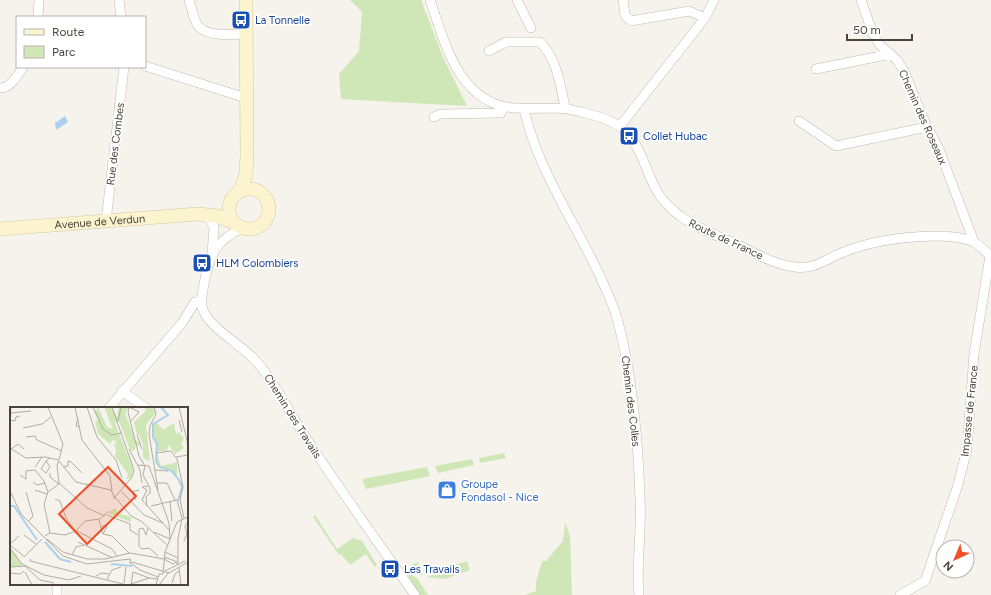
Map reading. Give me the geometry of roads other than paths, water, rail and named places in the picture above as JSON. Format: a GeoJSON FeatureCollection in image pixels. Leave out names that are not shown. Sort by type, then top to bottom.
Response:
{"type":"FeatureCollection","features":[{"type":"Feature","properties":{"kind":"main road"},"geometry":{"type":"LineString","coordinates":[[246,0],[246,174],[240,191],[230,201],[229,210],[234,222],[249,229],[259,226],[267,218],[269,213],[268,203],[258,191],[247,155]]}},
{"type":"Feature","properties":{"kind":"main road"},"geometry":{"type":"LineString","coordinates":[[240,191],[252,189],[258,191]]}},
{"type":"Feature","properties":{"kind":"main road","name":"Avenue de Verdun"},"geometry":{"type":"LineString","coordinates":[[203,214],[230,201]]}},
{"type":"Feature","properties":{"kind":"main road","name":"Avenue de Verdun"},"geometry":{"type":"LineString","coordinates":[[0,229],[203,214],[234,222]]}},
{"type":"Feature","properties":{"kind":"street"},"geometry":{"type":"LineString","coordinates":[[38,16],[39,0]]}},
{"type":"Feature","properties":{"kind":"street"},"geometry":{"type":"LineString","coordinates":[[119,0],[121,16]]}},
{"type":"Feature","properties":{"kind":"street"},"geometry":{"type":"LineString","coordinates":[[189,0],[196,24],[202,29],[213,33],[246,34]]}},
{"type":"Feature","properties":{"kind":"street","name":"Route de France"},"geometry":{"type":"LineString","coordinates":[[430,0],[448,53],[470,87],[481,97],[504,106],[524,109],[565,107],[590,114],[620,126],[637,146],[651,181],[660,195],[679,215],[693,224],[784,265],[804,268],[815,267],[859,246],[899,239],[938,236],[958,238],[974,242],[990,256]]}},
{"type":"Feature","properties":{"kind":"street"},"geometry":{"type":"LineString","coordinates":[[518,0],[531,28]]}},
{"type":"Feature","properties":{"kind":"street"},"geometry":{"type":"LineString","coordinates":[[622,0],[625,15],[632,21],[689,11],[705,18]]}},
{"type":"Feature","properties":{"kind":"street"},"geometry":{"type":"LineString","coordinates":[[620,126],[705,18],[714,0]]}},
{"type":"Feature","properties":{"kind":"street","name":"Chemin des Roseaux"},"geometry":{"type":"LineString","coordinates":[[861,0],[873,34],[880,45],[891,54],[904,70],[927,127],[939,149],[974,242]]}},
{"type":"Feature","properties":{"kind":"street"},"geometry":{"type":"LineString","coordinates":[[489,51],[506,42],[540,42],[546,48],[557,69],[565,107]]}},
{"type":"Feature","properties":{"kind":"street"},"geometry":{"type":"LineString","coordinates":[[816,69],[891,54]]}},
{"type":"Feature","properties":{"kind":"street"},"geometry":{"type":"LineString","coordinates":[[146,66],[246,98]]}},
{"type":"Feature","properties":{"kind":"street"},"geometry":{"type":"LineString","coordinates":[[0,88],[7,87],[12,83],[22,68]]}},
{"type":"Feature","properties":{"kind":"street","name":"Rue des Combes"},"geometry":{"type":"LineString","coordinates":[[106,221],[124,68]]}},
{"type":"Feature","properties":{"kind":"street"},"geometry":{"type":"LineString","coordinates":[[434,117],[440,114],[501,113],[504,111],[504,106]]}},
{"type":"Feature","properties":{"kind":"street","name":"Chemin des Colles"},"geometry":{"type":"LineString","coordinates":[[524,109],[546,173],[584,243],[610,298],[617,318],[629,370],[636,429],[640,499],[638,595]]}},
{"type":"Feature","properties":{"kind":"street"},"geometry":{"type":"LineString","coordinates":[[799,121],[836,146],[927,127]]}},
{"type":"Feature","properties":{"kind":"street"},"geometry":{"type":"LineString","coordinates":[[203,214],[214,227],[212,254]]}},
{"type":"Feature","properties":{"kind":"street","name":"Chemin des Travails"},"geometry":{"type":"LineString","coordinates":[[234,222],[212,254],[207,270],[201,301],[204,312],[214,324],[249,353],[268,375],[300,430],[414,595]]}},
{"type":"Feature","properties":{"kind":"street","name":"Chemin des Travails"},"geometry":{"type":"LineString","coordinates":[[223,239],[234,222]]}},
{"type":"Feature","properties":{"kind":"street","name":"Impasse de France"},"geometry":{"type":"LineString","coordinates":[[900,595],[925,581],[958,485],[967,449],[974,354],[990,256]]}},
{"type":"Feature","properties":{"kind":"street"},"geometry":{"type":"LineString","coordinates":[[110,407],[182,323],[195,302],[201,301]]}},
{"type":"Feature","properties":{"kind":"street"},"geometry":{"type":"LineString","coordinates":[[182,323],[204,312]]}},
{"type":"Feature","properties":{"kind":"street"},"geometry":{"type":"LineString","coordinates":[[122,391],[145,407]]}},
{"type":"Feature","properties":{"kind":"water"},"geometry":{"type":"Polygon","coordinates":[[[65,116],[68,122],[56,130],[55,123],[65,116]]]}},
{"type":"Feature","properties":{"kind":"place","name":"La Tonnelle"},"geometry":{"type":"Point","coordinates":[241,20]}},
{"type":"Feature","properties":{"kind":"place","name":"Collet Hubac"},"geometry":{"type":"Point","coordinates":[629,136]}},
{"type":"Feature","properties":{"kind":"place","name":"HLM Colombiers"},"geometry":{"type":"Point","coordinates":[202,263]}},
{"type":"Feature","properties":{"kind":"place","name":"Groupe Fondasol - Nice"},"geometry":{"type":"Point","coordinates":[447,490]}},
{"type":"Feature","properties":{"kind":"place","name":"Les Travails"},"geometry":{"type":"Point","coordinates":[390,569]}}]}
